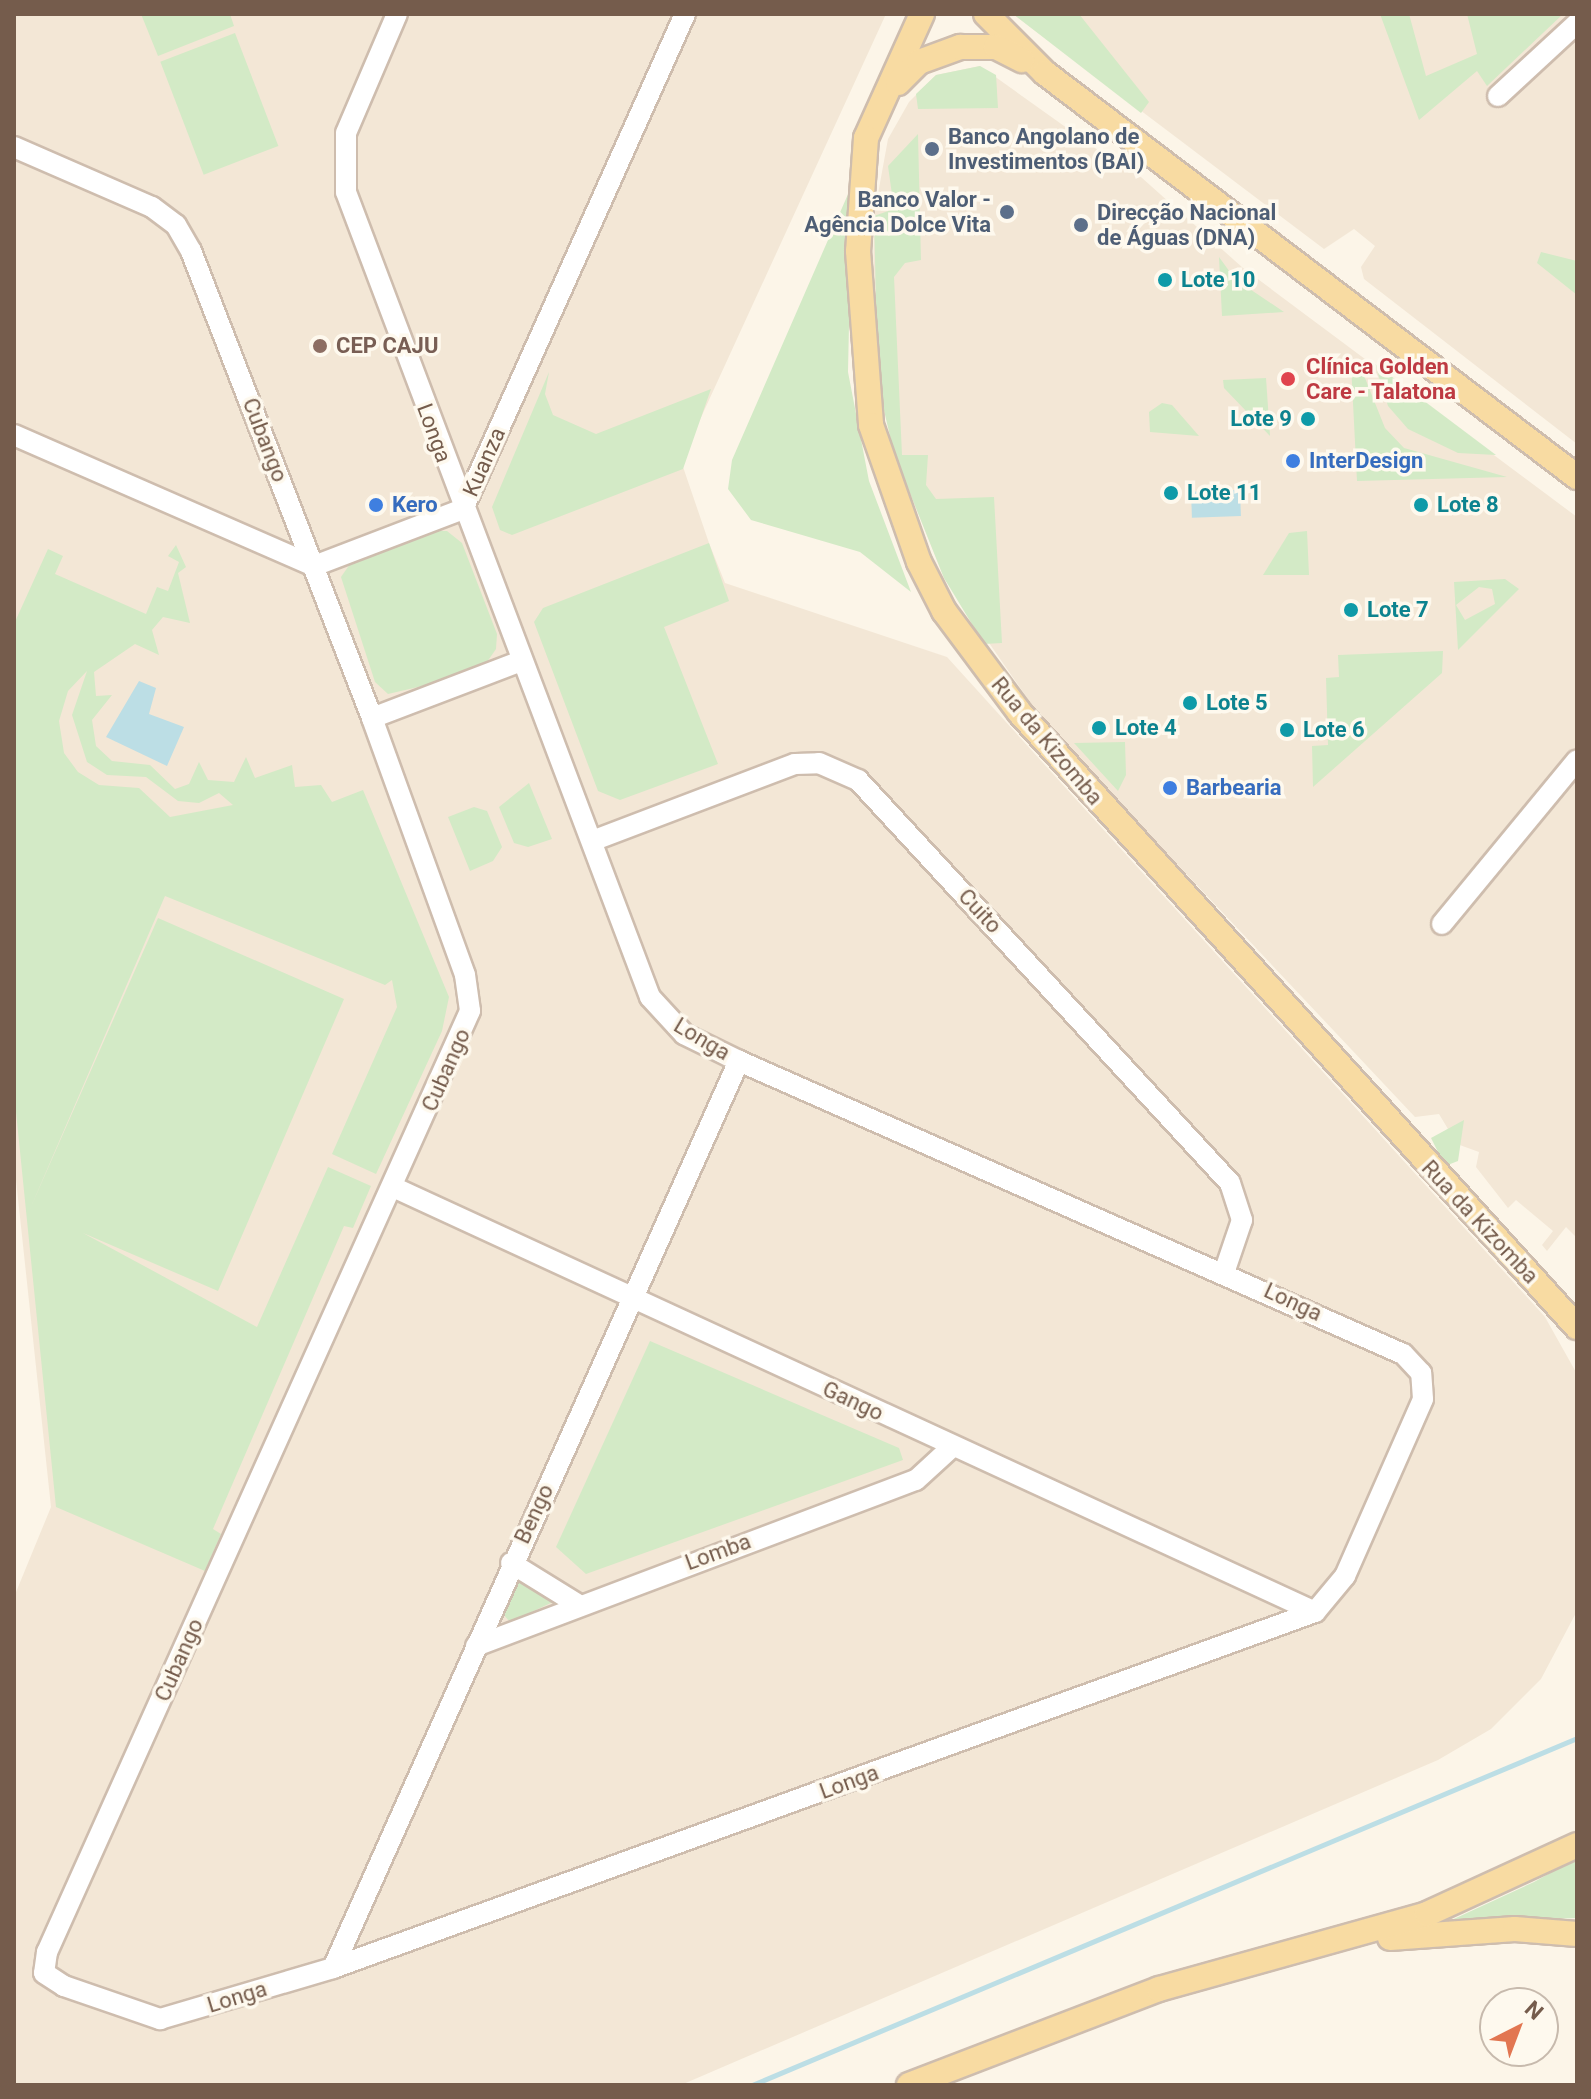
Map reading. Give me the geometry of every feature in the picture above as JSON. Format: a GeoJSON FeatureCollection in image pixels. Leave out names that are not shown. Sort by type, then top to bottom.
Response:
{"type":"FeatureCollection","features":[{"type":"Feature","properties":{"kind":"main road","name":"Rua da Kizomba"},"geometry":{"type":"LineString","coordinates":[[922,14],[866,138],[861,182],[863,381],[895,508],[944,611],[1121,830],[1577,1327]]}},
{"type":"Feature","properties":{"kind":"main road"},"geometry":{"type":"LineString","coordinates":[[986,14],[1045,73],[1577,477]]}},
{"type":"Feature","properties":{"kind":"main road"},"geometry":{"type":"LineString","coordinates":[[886,95],[919,62],[960,47],[996,47],[1045,73]]}},
{"type":"Feature","properties":{"kind":"main road"},"geometry":{"type":"LineString","coordinates":[[909,2085],[1146,1994],[1427,1914],[1577,1845]]}},
{"type":"Feature","properties":{"kind":"main road"},"geometry":{"type":"LineString","coordinates":[[1243,1968],[1413,1934],[1577,1934]]}},
{"type":"Feature","properties":{"kind":"street","name":"Longa"},"geometry":{"type":"LineString","coordinates":[[44,1973],[160,2019],[333,1968],[1315,1612],[1345,1576],[1424,1386],[1403,1354],[1225,1270],[739,1061],[684,1034],[650,997],[463,509],[343,178],[350,121],[397,14]]}},
{"type":"Feature","properties":{"kind":"street","name":"Kuanza"},"geometry":{"type":"LineString","coordinates":[[314,566],[463,509],[685,14]]}},
{"type":"Feature","properties":{"kind":"street"},"geometry":{"type":"LineString","coordinates":[[1498,96],[1577,23]]}},
{"type":"Feature","properties":{"kind":"street","name":"Cubango"},"geometry":{"type":"LineString","coordinates":[[14,147],[152,207],[176,225],[372,718],[465,975],[470,1011],[47,1952],[44,1973]]}},
{"type":"Feature","properties":{"kind":"street"},"geometry":{"type":"LineString","coordinates":[[14,435],[314,566]]}},
{"type":"Feature","properties":{"kind":"street"},"geometry":{"type":"LineString","coordinates":[[372,718],[521,661]]}},
{"type":"Feature","properties":{"kind":"street"},"geometry":{"type":"LineString","coordinates":[[1442,924],[1577,760]]}},
{"type":"Feature","properties":{"kind":"street","name":"Cuito"},"geometry":{"type":"LineString","coordinates":[[592,841],[795,764],[839,768],[858,780],[1230,1183],[1242,1220],[1225,1270]]}},
{"type":"Feature","properties":{"kind":"street","name":"Bengo"},"geometry":{"type":"LineString","coordinates":[[333,1968],[511,1563],[739,1061]]}},
{"type":"Feature","properties":{"kind":"street","name":"Gango"},"geometry":{"type":"LineString","coordinates":[[393,1187],[1315,1612]]}},
{"type":"Feature","properties":{"kind":"street","name":"Lomba"},"geometry":{"type":"LineString","coordinates":[[476,1646],[577,1604],[916,1480],[952,1447]]}},
{"type":"Feature","properties":{"kind":"street"},"geometry":{"type":"LineString","coordinates":[[511,1563],[577,1604]]}},
{"type":"Feature","properties":{"kind":"shaded area"},"geometry":{"type":"Polygon","coordinates":[[[14,14],[886,14],[681,461],[709,543],[725,583],[947,657],[1545,1317],[1577,1374],[1577,1611],[1541,1679],[1491,1729],[1438,1760],[681,2085],[14,2085],[14,1597],[51,1507],[14,1161],[14,14]]]}},
{"type":"Feature","properties":{"kind":"shaded area"},"geometry":{"type":"Polygon","coordinates":[[[1013,14],[1577,14],[1577,444],[1364,279],[1361,267],[1375,246],[1354,229],[1324,249],[1013,14]]]}},
{"type":"Feature","properties":{"kind":"shaded area"},"geometry":{"type":"Polygon","coordinates":[[[980,66],[1102,153],[1114,153],[1243,268],[1577,517],[1577,1238],[1566,1227],[1547,1251],[1542,1245],[1553,1231],[1516,1200],[1508,1208],[1476,1167],[1479,1152],[1457,1144],[1439,1114],[1415,1117],[1046,725],[944,578],[894,453],[873,291],[874,216],[888,139],[909,102],[936,75],[980,66]]]}},
{"type":"Feature","properties":{"kind":"green space"},"geometry":{"type":"Polygon","coordinates":[[[141,14],[230,14],[234,26],[158,56],[141,14]]]}},
{"type":"Feature","properties":{"kind":"green space"},"geometry":{"type":"Polygon","coordinates":[[[1013,14],[1079,14],[1149,102],[1141,113],[1013,14]]]}},
{"type":"Feature","properties":{"kind":"green space"},"geometry":{"type":"Polygon","coordinates":[[[1380,14],[1409,14],[1426,76],[1477,54],[1467,14],[1563,14],[1487,86],[1477,71],[1419,120],[1380,14]]]}},
{"type":"Feature","properties":{"kind":"green space"},"geometry":{"type":"Polygon","coordinates":[[[235,33],[278,146],[204,175],[160,62],[235,33]]]}},
{"type":"Feature","properties":{"kind":"green space"},"geometry":{"type":"Polygon","coordinates":[[[980,66],[996,75],[998,108],[918,109],[916,94],[936,75],[980,66]]]}},
{"type":"Feature","properties":{"kind":"green space"},"geometry":{"type":"Polygon","coordinates":[[[918,134],[921,260],[905,263],[894,277],[902,455],[928,455],[926,485],[936,499],[994,497],[1002,643],[984,644],[944,578],[894,453],[878,385],[874,216],[894,209],[888,166],[918,134]]]}},
{"type":"Feature","properties":{"kind":"green space"},"geometry":{"type":"Polygon","coordinates":[[[852,185],[848,372],[869,481],[911,592],[860,552],[751,520],[728,489],[732,460],[852,185]]]}},
{"type":"Feature","properties":{"kind":"green space"},"geometry":{"type":"Polygon","coordinates":[[[1541,252],[1577,261],[1577,295],[1537,263],[1541,252]]]}},
{"type":"Feature","properties":{"kind":"green space"},"geometry":{"type":"Polygon","coordinates":[[[1219,257],[1235,279],[1284,312],[1222,316],[1219,257]]]}},
{"type":"Feature","properties":{"kind":"green space"},"geometry":{"type":"Polygon","coordinates":[[[1351,364],[1361,368],[1385,428],[1404,448],[1507,477],[1357,481],[1351,364]]]}},
{"type":"Feature","properties":{"kind":"green space"},"geometry":{"type":"Polygon","coordinates":[[[1375,364],[1496,455],[1458,453],[1408,429],[1388,406],[1375,364]]]}},
{"type":"Feature","properties":{"kind":"green space"},"geometry":{"type":"Polygon","coordinates":[[[549,372],[545,394],[553,415],[596,434],[711,389],[683,469],[512,535],[500,530],[492,507],[549,372]]]}},
{"type":"Feature","properties":{"kind":"green space"},"geometry":{"type":"Polygon","coordinates":[[[1266,378],[1270,436],[1224,388],[1223,380],[1266,378]]]}},
{"type":"Feature","properties":{"kind":"green space"},"geometry":{"type":"Polygon","coordinates":[[[1162,403],[1172,405],[1199,436],[1150,432],[1149,412],[1162,403]]]}},
{"type":"Feature","properties":{"kind":"green space"},"geometry":{"type":"Polygon","coordinates":[[[427,531],[447,531],[462,543],[497,634],[496,649],[487,662],[448,680],[388,694],[375,682],[341,577],[350,564],[427,531]]]}},
{"type":"Feature","properties":{"kind":"green space"},"geometry":{"type":"Polygon","coordinates":[[[1307,531],[1309,575],[1263,575],[1289,533],[1307,531]]]}},
{"type":"Feature","properties":{"kind":"green space"},"geometry":{"type":"Polygon","coordinates":[[[709,543],[729,601],[664,627],[718,764],[620,800],[598,791],[534,622],[543,608],[709,543]]]}},
{"type":"Feature","properties":{"kind":"green space"},"geometry":{"type":"Polygon","coordinates":[[[176,545],[186,567],[178,573],[190,623],[163,617],[152,630],[159,655],[135,644],[94,672],[96,696],[112,695],[92,720],[96,746],[112,761],[150,765],[175,789],[189,784],[199,762],[208,780],[234,782],[246,757],[255,778],[292,765],[295,787],[321,785],[332,802],[363,790],[449,997],[442,1031],[376,1174],[332,1154],[397,1007],[392,980],[385,985],[165,896],[30,1209],[158,918],[344,999],[218,1291],[83,1233],[257,1327],[328,1167],[371,1186],[353,1228],[344,1226],[213,1529],[221,1534],[205,1571],[56,1507],[14,1092],[14,624],[48,549],[63,556],[55,574],[146,614],[157,587],[168,591],[179,562],[168,556],[176,545]],[[87,671],[68,691],[59,721],[64,753],[78,772],[99,785],[139,788],[170,817],[233,805],[219,793],[199,803],[178,801],[146,777],[107,775],[87,762],[72,715],[87,671]]]}},
{"type":"Feature","properties":{"kind":"green space"},"geometry":{"type":"Polygon","coordinates":[[[1505,579],[1519,589],[1458,650],[1454,582],[1505,579]],[[1479,587],[1456,605],[1465,620],[1495,604],[1492,589],[1479,587]]]}},
{"type":"Feature","properties":{"kind":"green space"},"geometry":{"type":"Polygon","coordinates":[[[1443,651],[1442,673],[1313,787],[1312,746],[1328,745],[1326,678],[1339,677],[1338,655],[1443,651]]]}},
{"type":"Feature","properties":{"kind":"green space"},"geometry":{"type":"Polygon","coordinates":[[[1125,742],[1126,775],[1118,791],[1074,743],[1125,742]]]}},
{"type":"Feature","properties":{"kind":"green space"},"geometry":{"type":"Polygon","coordinates":[[[529,783],[552,839],[528,847],[514,843],[499,807],[529,783]]]}},
{"type":"Feature","properties":{"kind":"green space"},"geometry":{"type":"Polygon","coordinates":[[[474,807],[487,811],[502,847],[493,861],[470,871],[448,817],[474,807]]]}},
{"type":"Feature","properties":{"kind":"green space"},"geometry":{"type":"Polygon","coordinates":[[[1464,1120],[1458,1161],[1445,1166],[1431,1138],[1464,1120]]]}},
{"type":"Feature","properties":{"kind":"green space"},"geometry":{"type":"Polygon","coordinates":[[[650,1341],[899,1448],[903,1460],[586,1574],[556,1547],[650,1341]]]}},
{"type":"Feature","properties":{"kind":"green space"},"geometry":{"type":"Polygon","coordinates":[[[522,1581],[553,1602],[510,1622],[502,1613],[513,1584],[522,1581]]]}},
{"type":"Feature","properties":{"kind":"green space"},"geometry":{"type":"Polygon","coordinates":[[[1577,1858],[1577,1918],[1445,1923],[1534,1882],[1577,1858]]]}},
{"type":"Feature","properties":{"kind":"water"},"geometry":{"type":"Polygon","coordinates":[[[1240,490],[1241,516],[1192,518],[1191,492],[1240,490]]]}},
{"type":"Feature","properties":{"kind":"water"},"geometry":{"type":"Polygon","coordinates":[[[139,681],[156,688],[149,714],[184,727],[167,766],[106,737],[139,681]]]}},
{"type":"Feature","properties":{"kind":"waterway"},"geometry":{"type":"LineString","coordinates":[[752,2085],[1577,1738]]}},
{"type":"Feature","properties":{"kind":"place","name":"Banco Angolano de Investimentos (BAI)"},"geometry":{"type":"Point","coordinates":[932,149]}},
{"type":"Feature","properties":{"kind":"place","name":"Banco Valor - Agência Dolce Vita"},"geometry":{"type":"Point","coordinates":[1007,212]}},
{"type":"Feature","properties":{"kind":"place","name":"Direcção Nacional de Águas (DNA)"},"geometry":{"type":"Point","coordinates":[1081,225]}},
{"type":"Feature","properties":{"kind":"place","name":"Lote 10"},"geometry":{"type":"Point","coordinates":[1165,280]}},
{"type":"Feature","properties":{"kind":"place","name":"CEP CAJU"},"geometry":{"type":"Point","coordinates":[320,346]}},
{"type":"Feature","properties":{"kind":"place","name":"Clínica Golden Care - Talatona"},"geometry":{"type":"Point","coordinates":[1288,379]}},
{"type":"Feature","properties":{"kind":"place","name":"Lote 9"},"geometry":{"type":"Point","coordinates":[1308,419]}},
{"type":"Feature","properties":{"kind":"place","name":"InterDesign"},"geometry":{"type":"Point","coordinates":[1293,461]}},
{"type":"Feature","properties":{"kind":"place","name":"Lote 11"},"geometry":{"type":"Point","coordinates":[1171,493]}},
{"type":"Feature","properties":{"kind":"place","name":"Kero"},"geometry":{"type":"Point","coordinates":[376,505]}},
{"type":"Feature","properties":{"kind":"place","name":"Lote 8"},"geometry":{"type":"Point","coordinates":[1421,505]}},
{"type":"Feature","properties":{"kind":"place","name":"Lote 7"},"geometry":{"type":"Point","coordinates":[1351,610]}},
{"type":"Feature","properties":{"kind":"place","name":"Lote 5"},"geometry":{"type":"Point","coordinates":[1190,703]}},
{"type":"Feature","properties":{"kind":"place","name":"Lote 4"},"geometry":{"type":"Point","coordinates":[1099,728]}},
{"type":"Feature","properties":{"kind":"place","name":"Lote 6"},"geometry":{"type":"Point","coordinates":[1287,730]}},
{"type":"Feature","properties":{"kind":"place","name":"Barbearia"},"geometry":{"type":"Point","coordinates":[1170,788]}}]}
